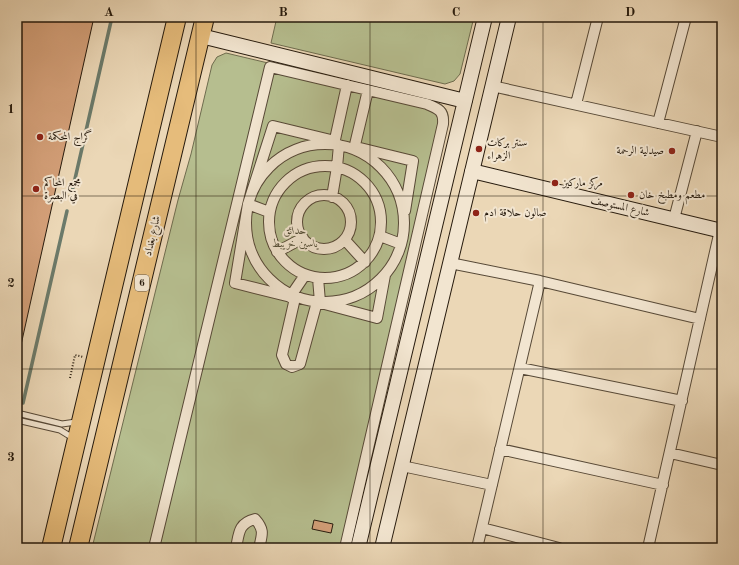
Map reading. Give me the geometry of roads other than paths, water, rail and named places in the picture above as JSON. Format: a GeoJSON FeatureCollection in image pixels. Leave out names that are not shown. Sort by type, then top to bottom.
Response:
{"type":"FeatureCollection","features":[{"type":"Feature","properties":{"kind":"highway"},"geometry":{"type":"LineString","coordinates":[[51,548],[177,17]]}},
{"type":"Feature","properties":{"kind":"highway","name":"شارع بغداد"},"geometry":{"type":"LineString","coordinates":[[78,548],[205,17]]}},
{"type":"Feature","properties":{"kind":"street"},"geometry":{"type":"LineString","coordinates":[[358,548],[485,17]]}},
{"type":"Feature","properties":{"kind":"street"},"geometry":{"type":"LineString","coordinates":[[382,548],[509,17]]}},
{"type":"Feature","properties":{"kind":"street"},"geometry":{"type":"LineString","coordinates":[[576,104],[598,17]]}},
{"type":"Feature","properties":{"kind":"street"},"geometry":{"type":"LineString","coordinates":[[658,123],[686,17]]}},
{"type":"Feature","properties":{"kind":"street"},"geometry":{"type":"LineString","coordinates":[[201,36],[465,100]]}},
{"type":"Feature","properties":{"kind":"street"},"geometry":{"type":"LineString","coordinates":[[154,548],[270,67],[427,104],[440,110],[444,117],[345,548]]}},
{"type":"Feature","properties":{"kind":"street"},"geometry":{"type":"LineString","coordinates":[[332,197],[337,167],[336,144],[347,85]]}},
{"type":"Feature","properties":{"kind":"street"},"geometry":{"type":"LineString","coordinates":[[492,86],[722,137]]}},
{"type":"Feature","properties":{"kind":"street"},"geometry":{"type":"LineString","coordinates":[[354,148],[368,90]]}},
{"type":"Feature","properties":{"kind":"street"},"geometry":{"type":"LineString","coordinates":[[385,275],[376,318],[291,295],[235,283],[248,204],[273,126],[336,144],[413,161],[404,217]]}},
{"type":"Feature","properties":{"kind":"street"},"geometry":{"type":"LineString","coordinates":[[674,219],[697,131]]}},
{"type":"Feature","properties":{"kind":"street"},"geometry":{"type":"LineString","coordinates":[[318,278],[319,302],[300,364],[292,367],[286,364],[282,355],[294,298],[276,285],[257,262],[251,249],[247,234],[246,219],[248,204],[253,190],[261,176],[272,164],[284,155],[298,148],[313,144],[336,144]]}},
{"type":"Feature","properties":{"kind":"street"},"geometry":{"type":"LineString","coordinates":[[319,302],[332,302],[347,299],[374,285],[385,275],[392,265],[401,244],[404,231],[402,203],[397,189],[380,166],[354,148]]}},
{"type":"Feature","properties":{"kind":"street"},"geometry":{"type":"LineString","coordinates":[[316,166],[337,167],[349,171],[358,177],[373,193],[381,214],[380,236],[376,246],[365,262],[354,271],[334,278],[318,278],[305,275],[292,268],[277,252],[269,231],[269,212],[273,198],[279,188],[295,174],[316,166]]}},
{"type":"Feature","properties":{"kind":"street","name":"شارع المستوصف"},"geometry":{"type":"LineString","coordinates":[[472,171],[721,231]]}},
{"type":"Feature","properties":{"kind":"street"},"geometry":{"type":"LineString","coordinates":[[322,196],[340,200],[345,205],[350,216],[350,229],[345,240],[334,247],[322,249],[309,244],[303,238],[298,229],[298,222],[301,209],[305,204],[316,197],[322,196]]}},
{"type":"Feature","properties":{"kind":"street"},"geometry":{"type":"LineString","coordinates":[[248,204],[269,212]]}},
{"type":"Feature","properties":{"kind":"street"},"geometry":{"type":"LineString","coordinates":[[648,548],[721,231]]}},
{"type":"Feature","properties":{"kind":"street"},"geometry":{"type":"LineString","coordinates":[[380,236],[401,244]]}},
{"type":"Feature","properties":{"kind":"street"},"geometry":{"type":"LineString","coordinates":[[277,252],[303,238]]}},
{"type":"Feature","properties":{"kind":"street"},"geometry":{"type":"LineString","coordinates":[[345,240],[365,262]]}},
{"type":"Feature","properties":{"kind":"street"},"geometry":{"type":"LineString","coordinates":[[450,263],[540,281],[700,319]]}},
{"type":"Feature","properties":{"kind":"street"},"geometry":{"type":"LineString","coordinates":[[291,295],[305,275]]}},
{"type":"Feature","properties":{"kind":"street"},"geometry":{"type":"LineString","coordinates":[[477,548],[540,281]]}},
{"type":"Feature","properties":{"kind":"street"},"geometry":{"type":"LineString","coordinates":[[413,320],[435,325]]}},
{"type":"Feature","properties":{"kind":"street"},"geometry":{"type":"LineString","coordinates":[[520,368],[682,401]]}},
{"type":"Feature","properties":{"kind":"street"},"geometry":{"type":"LineString","coordinates":[[500,449],[663,486]]}},
{"type":"Feature","properties":{"kind":"street"},"geometry":{"type":"LineString","coordinates":[[670,453],[722,465]]}},
{"type":"Feature","properties":{"kind":"street"},"geometry":{"type":"LineString","coordinates":[[402,466],[492,485]]}},
{"type":"Feature","properties":{"kind":"street"},"geometry":{"type":"LineString","coordinates":[[236,548],[241,527],[247,521],[255,519],[261,526],[262,534],[259,548]]}},
{"type":"Feature","properties":{"kind":"street"},"geometry":{"type":"LineString","coordinates":[[482,528],[559,548]]}},
{"type":"Feature","properties":{"kind":"lane"},"geometry":{"type":"LineString","coordinates":[[17,413],[62,424],[72,424],[82,419]]}},
{"type":"Feature","properties":{"kind":"lane"},"geometry":{"type":"LineString","coordinates":[[17,420],[60,430],[70,435],[76,442]]}},
{"type":"Feature","properties":{"kind":"waterway"},"geometry":{"type":"LineString","coordinates":[[72,192],[112,17]]}},
{"type":"Feature","properties":{"kind":"waterway"},"geometry":{"type":"LineString","coordinates":[[23,403],[67,211]]}},
{"type":"Feature","properties":{"kind":"waterway"},"geometry":{"type":"LineString","coordinates":[[17,428],[19,421]]}},
{"type":"Feature","properties":{"kind":"place","name":"گراج المحكمة"},"geometry":{"type":"Point","coordinates":[40,137]}},
{"type":"Feature","properties":{"kind":"place","name":"سنتر بركات الزهراء"},"geometry":{"type":"Point","coordinates":[479,149]}},
{"type":"Feature","properties":{"kind":"place","name":"صيدلية الرحمة"},"geometry":{"type":"Point","coordinates":[672,151]}},
{"type":"Feature","properties":{"kind":"place","name":"مركز ماركيز"},"geometry":{"type":"Point","coordinates":[555,183]}},
{"type":"Feature","properties":{"kind":"place","name":"مجمع المحاكم في البصرة"},"geometry":{"type":"Point","coordinates":[36,189]}},
{"type":"Feature","properties":{"kind":"place","name":"مطعم ومطبخ خان"},"geometry":{"type":"Point","coordinates":[631,195]}},
{"type":"Feature","properties":{"kind":"place","name":"صالون حلاقة ادم"},"geometry":{"type":"Point","coordinates":[476,213]}},
{"type":"Feature","properties":{"kind":"park label","name":"حدائق ياسين خريبط"},"geometry":{"type":"Point","coordinates":[295,237]}}]}
